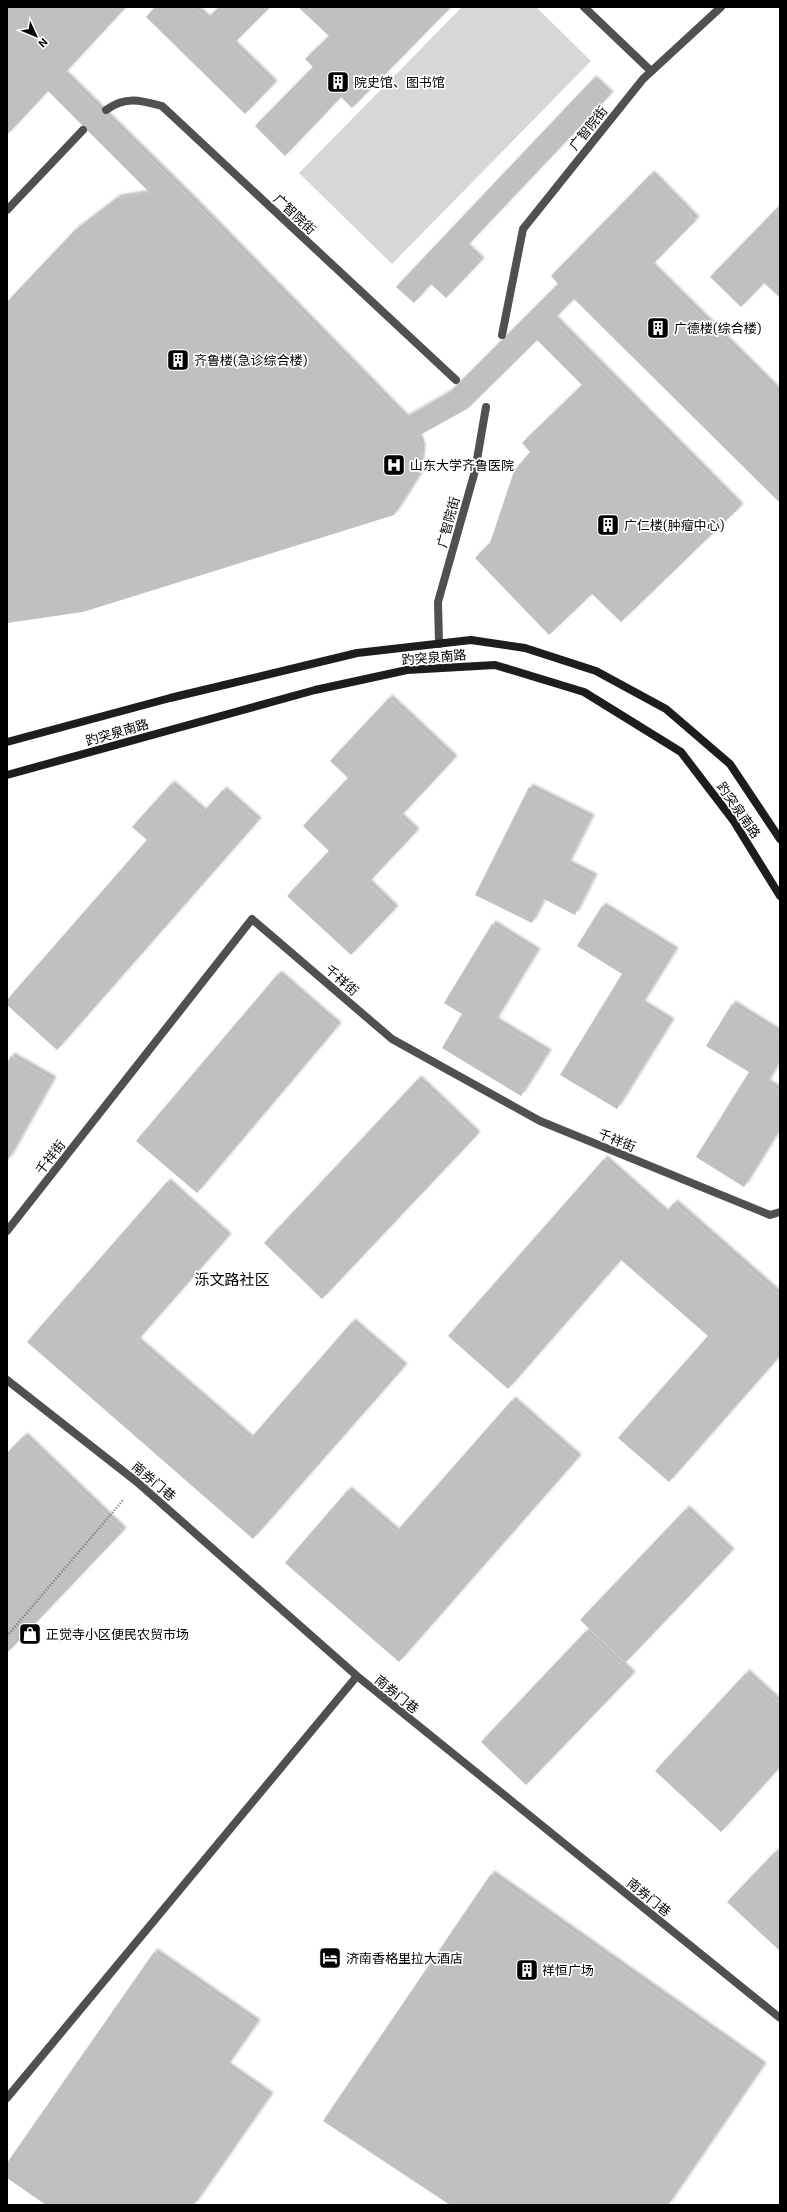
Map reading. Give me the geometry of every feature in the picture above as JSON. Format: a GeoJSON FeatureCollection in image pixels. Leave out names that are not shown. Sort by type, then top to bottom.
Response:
{"type":"FeatureCollection","features":[{"type":"Feature","properties":{"kind":"main road","name":"趵突泉南路"},"geometry":{"type":"LineString","coordinates":[[7,742],[170,698],[357,652],[471,640],[525,648],[596,671],[666,709],[730,764],[780,839]]}},
{"type":"Feature","properties":{"kind":"main road","name":"趵突泉南路"},"geometry":{"type":"LineString","coordinates":[[7,775],[315,690],[407,670],[495,665],[584,692],[681,752],[733,820],[780,896]]}},
{"type":"Feature","properties":{"kind":"street"},"geometry":{"type":"LineString","coordinates":[[584,7],[651,71]]}},
{"type":"Feature","properties":{"kind":"street","name":"广智院街"},"geometry":{"type":"LineString","coordinates":[[502,334],[523,229],[643,79],[721,7]]}},
{"type":"Feature","properties":{"kind":"street","name":"广智院街"},"geometry":{"type":"LineString","coordinates":[[106,110],[118,102],[143,101],[162,106],[456,380]]}},
{"type":"Feature","properties":{"kind":"street"},"geometry":{"type":"LineString","coordinates":[[7,210],[83,130]]}},
{"type":"Feature","properties":{"kind":"street","name":"广智院街"},"geometry":{"type":"LineString","coordinates":[[439,644],[438,602],[475,471],[486,407]]}},
{"type":"Feature","properties":{"kind":"street","name":"千祥街"},"geometry":{"type":"LineString","coordinates":[[7,1231],[252,919],[392,1039],[540,1121],[770,1215],[780,1212]]}},
{"type":"Feature","properties":{"kind":"street","name":"南券门巷"},"geometry":{"type":"LineString","coordinates":[[7,1380],[137,1482],[357,1676],[780,2018]]}},
{"type":"Feature","properties":{"kind":"street"},"geometry":{"type":"LineString","coordinates":[[7,2098],[357,1676]]}},
{"type":"Feature","properties":{"kind":"path"},"geometry":{"type":"LineString","coordinates":[[7,1636],[120,1503]]}},
{"type":"Feature","properties":{"kind":"shaded area"},"geometry":{"type":"Polygon","coordinates":[[[462,7],[536,7],[591,61],[392,264],[299,173],[462,7]]]}},
{"type":"Feature","properties":{"kind":"building"},"geometry":{"type":"Polygon","coordinates":[[[7,7],[126,7],[64,74],[191,199],[405,418],[450,392],[558,284],[551,276],[651,174],[696,220],[651,266],[780,394],[780,503],[574,299],[554,319],[740,507],[621,622],[592,594],[549,635],[475,558],[490,543],[514,471],[530,452],[522,443],[582,385],[537,340],[467,409],[418,436],[422,448],[419,476],[394,515],[83,612],[7,623],[7,302],[75,230],[117,198],[150,193],[48,91],[7,135],[7,7]]]}},
{"type":"Feature","properties":{"kind":"building"},"geometry":{"type":"Polygon","coordinates":[[[155,7],[194,7],[207,19],[219,7],[270,7],[233,44],[274,84],[245,114],[146,17],[155,7]]]}},
{"type":"Feature","properties":{"kind":"building","name":"院史馆、图书馆"},"geometry":{"type":"Polygon","coordinates":[[[298,7],[451,7],[352,108],[341,97],[285,156],[255,126],[313,67],[305,59],[329,36],[298,7]]]}},
{"type":"Feature","properties":{"kind":"building"},"geometry":{"type":"Polygon","coordinates":[[[593,79],[610,95],[466,247],[481,261],[446,298],[431,284],[414,303],[396,287],[593,79]]]}},
{"type":"Feature","properties":{"kind":"building"},"geometry":{"type":"Polygon","coordinates":[[[780,205],[780,298],[764,283],[741,307],[710,277],[780,205]]]}},
{"type":"Feature","properties":{"kind":"building"},"geometry":{"type":"Polygon","coordinates":[[[389,698],[454,759],[400,817],[416,832],[368,883],[395,909],[351,955],[287,896],[329,851],[303,826],[348,778],[330,761],[389,698]]]}},
{"type":"Feature","properties":{"kind":"building"},"geometry":{"type":"Polygon","coordinates":[[[171,784],[203,812],[223,790],[258,821],[57,1050],[7,1005],[7,1000],[147,840],[132,827],[171,784]]]}},
{"type":"Feature","properties":{"kind":"building"},"geometry":{"type":"Polygon","coordinates":[[[529,787],[591,818],[568,864],[594,877],[575,915],[544,899],[532,923],[475,895],[529,787]]]}},
{"type":"Feature","properties":{"kind":"building"},"geometry":{"type":"Polygon","coordinates":[[[602,906],[675,951],[642,1004],[671,1022],[617,1109],[560,1075],[622,974],[577,946],[602,906]]]}},
{"type":"Feature","properties":{"kind":"building"},"geometry":{"type":"Polygon","coordinates":[[[492,924],[537,952],[495,1021],[548,1053],[521,1096],[442,1048],[462,1014],[444,1003],[492,924]]]}},
{"type":"Feature","properties":{"kind":"building"},"geometry":{"type":"Polygon","coordinates":[[[278,974],[338,1026],[197,1193],[136,1141],[278,974]]]}},
{"type":"Feature","properties":{"kind":"building"},"geometry":{"type":"Polygon","coordinates":[[[732,1004],[780,1034],[780,1061],[767,1083],[780,1091],[780,1129],[744,1187],[696,1157],[749,1072],[706,1046],[732,1004]]]}},
{"type":"Feature","properties":{"kind":"building"},"geometry":{"type":"Polygon","coordinates":[[[11,1056],[53,1080],[7,1162],[7,1063],[11,1056]]]}},
{"type":"Feature","properties":{"kind":"building"},"geometry":{"type":"Polygon","coordinates":[[[418,1079],[477,1135],[322,1299],[264,1243],[418,1079]]]}},
{"type":"Feature","properties":{"kind":"building"},"geometry":{"type":"Polygon","coordinates":[[[604,1159],[665,1213],[674,1203],[780,1296],[780,1356],[669,1482],[618,1438],[708,1336],[621,1260],[508,1389],[448,1336],[604,1159]]]}},
{"type":"Feature","properties":{"kind":"building"},"geometry":{"type":"Polygon","coordinates":[[[167,1182],[228,1237],[137,1341],[250,1439],[352,1322],[404,1367],[253,1539],[27,1342],[167,1182]]]}},
{"type":"Feature","properties":{"kind":"building"},"geometry":{"type":"Polygon","coordinates":[[[512,1400],[578,1458],[399,1662],[285,1563],[348,1490],[396,1532],[512,1400]]]}},
{"type":"Feature","properties":{"kind":"building"},"geometry":{"type":"Polygon","coordinates":[[[24,1436],[123,1531],[7,1653],[7,1453],[24,1436]]]}},
{"type":"Feature","properties":{"kind":"building"},"geometry":{"type":"Polygon","coordinates":[[[686,1509],[731,1552],[625,1663],[580,1620],[686,1509]]]}},
{"type":"Feature","properties":{"kind":"building"},"geometry":{"type":"Polygon","coordinates":[[[586,1631],[632,1675],[526,1785],[481,1742],[586,1631]]]}},
{"type":"Feature","properties":{"kind":"building"},"geometry":{"type":"Polygon","coordinates":[[[746,1673],[780,1704],[780,1767],[721,1832],[655,1771],[746,1673]]]}},
{"type":"Feature","properties":{"kind":"building"},"geometry":{"type":"Polygon","coordinates":[[[775,1852],[780,1857],[780,1951],[727,1902],[775,1852]]]}},
{"type":"Feature","properties":{"kind":"building","name":"祥恒广场"},"geometry":{"type":"Polygon","coordinates":[[[491,1874],[763,2066],[668,2205],[450,2205],[323,2121],[491,1874]]]}},
{"type":"Feature","properties":{"kind":"building"},"geometry":{"type":"Polygon","coordinates":[[[154,1952],[257,2023],[227,2066],[270,2096],[194,2205],[46,2205],[7,2178],[7,2163],[154,1952]]]}},
{"type":"Feature","properties":{"kind":"place","name":"院史馆、图书馆"},"geometry":{"type":"Point","coordinates":[338,82]}},
{"type":"Feature","properties":{"kind":"place","name":"广德楼(综合楼)"},"geometry":{"type":"Point","coordinates":[658,328]}},
{"type":"Feature","properties":{"kind":"place","name":"齐鲁楼(急诊综合楼)"},"geometry":{"type":"Point","coordinates":[178,360]}},
{"type":"Feature","properties":{"kind":"place","name":"山东大学齐鲁医院"},"geometry":{"type":"Point","coordinates":[394,465]}},
{"type":"Feature","properties":{"kind":"place","name":"广仁楼(肿瘤中心)"},"geometry":{"type":"Point","coordinates":[608,525]}},
{"type":"Feature","properties":{"kind":"place","name":"正觉寺小区便民农贸市场"},"geometry":{"type":"Point","coordinates":[30,1634]}},
{"type":"Feature","properties":{"kind":"place","name":"济南香格里拉大酒店"},"geometry":{"type":"Point","coordinates":[330,1958]}},
{"type":"Feature","properties":{"kind":"place","name":"祥恒广场"},"geometry":{"type":"Point","coordinates":[527,1970]}},
{"type":"Feature","properties":{"kind":"district","name":"泺文路社区"},"geometry":{"type":"Point","coordinates":[232,1279]}}]}
